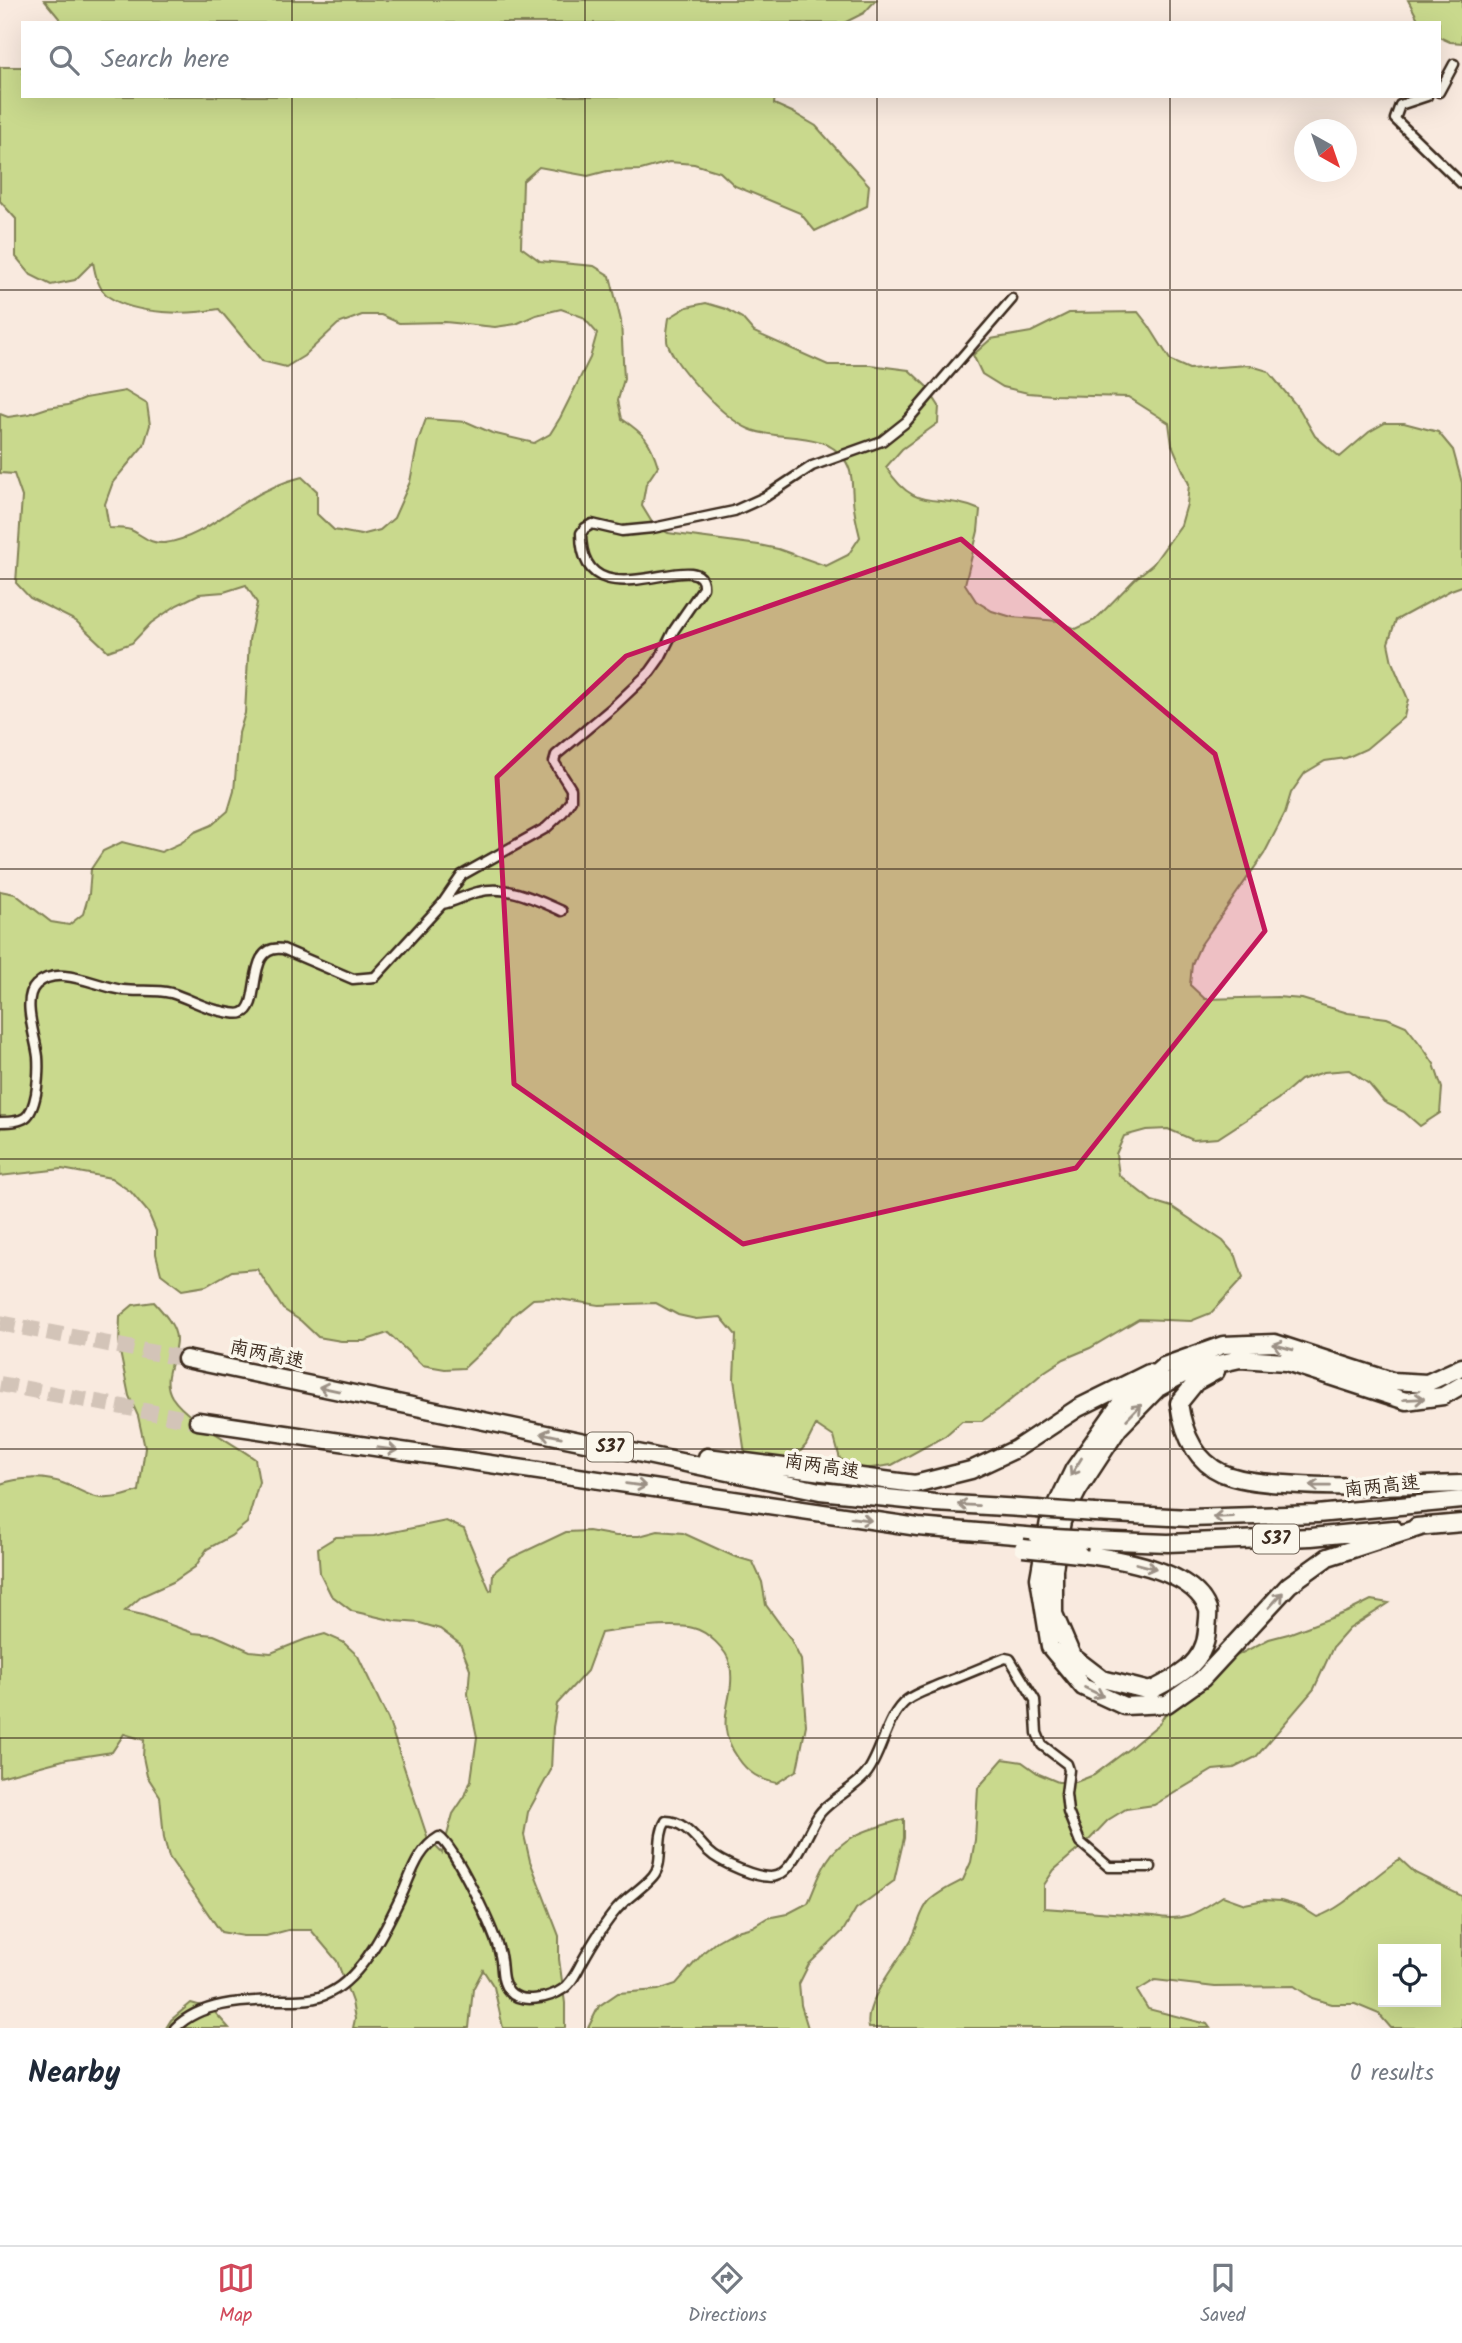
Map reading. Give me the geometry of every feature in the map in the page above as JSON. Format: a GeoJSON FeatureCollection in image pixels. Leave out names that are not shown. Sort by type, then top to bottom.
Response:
{"type":"FeatureCollection","features":[{"type":"Feature","properties":{"kind":"highway"},"geometry":{"type":"LineString","coordinates":[[918,1527],[1023,1548],[1079,1554],[1109,1558],[1161,1570],[1193,1588],[1208,1610],[1206,1639],[1197,1659],[1180,1676],[1150,1691],[1102,1679],[1072,1656],[1054,1614],[1055,1569],[1062,1521],[1079,1490],[1118,1429],[1157,1388],[1191,1370],[1240,1352],[1275,1343],[1406,1401],[1443,1396],[1462,1385]]}},
{"type":"Feature","properties":{"kind":"highway"},"geometry":{"type":"LineString","coordinates":[[576,1440],[915,1484],[971,1470],[1016,1449],[1078,1408],[1164,1366],[1223,1345],[1240,1352]]}},
{"type":"Feature","properties":{"kind":"highway"},"geometry":{"type":"LineString","coordinates":[[1240,1352],[1196,1382],[1179,1403],[1183,1428],[1197,1454],[1220,1472],[1253,1482],[1316,1487],[1462,1484]]}},
{"type":"Feature","properties":{"kind":"highway","name":"南两高速"},"geometry":{"type":"LineString","coordinates":[[186,1359],[820,1491],[935,1503],[1189,1518],[1317,1514],[1462,1500]]}},
{"type":"Feature","properties":{"kind":"highway"},"geometry":{"type":"LineString","coordinates":[[1164,1366],[1120,1404],[1074,1469],[1049,1521],[1039,1578],[1051,1647],[1083,1687],[1124,1706],[1167,1704],[1202,1679],[1289,1585],[1328,1557],[1424,1526]]}},
{"type":"Feature","properties":{"kind":"highway"},"geometry":{"type":"LineString","coordinates":[[1368,1382],[1427,1382],[1462,1367]]}},
{"type":"Feature","properties":{"kind":"highway","name":"S37"},"geometry":{"type":"LineString","coordinates":[[198,1421],[918,1527],[1038,1537],[1168,1543],[1311,1537],[1462,1522]]}},
{"type":"Feature","properties":{"kind":"street"},"geometry":{"type":"LineString","coordinates":[[1441,88],[1454,64]]}},
{"type":"Feature","properties":{"kind":"street"},"geometry":{"type":"LineString","coordinates":[[1421,98],[1400,105],[1395,119],[1462,184]]}},
{"type":"Feature","properties":{"kind":"street"},"geometry":{"type":"LineString","coordinates":[[0,1122],[23,1120],[32,1111],[39,1077],[28,1003],[34,986],[44,979],[69,977],[122,990],[169,993],[220,1011],[241,1013],[245,1012],[250,1004],[257,968],[264,955],[276,948],[352,979],[375,977],[442,904],[462,875],[546,828],[563,812],[571,800],[571,789],[554,762],[556,755],[650,672],[674,630],[703,589],[704,583],[700,577],[691,572],[666,574],[639,581],[616,581],[604,577],[591,568],[584,556],[581,533],[585,528],[592,524],[622,531],[653,528],[734,511],[765,497],[812,466],[881,441],[906,422],[1012,299]]}},
{"type":"Feature","properties":{"kind":"street"},"geometry":{"type":"LineString","coordinates":[[442,904],[480,891],[502,890],[525,894],[562,911]]}},
{"type":"Feature","properties":{"kind":"street"},"geometry":{"type":"LineString","coordinates":[[175,2028],[200,2010],[247,2001],[310,1999],[330,1993],[350,1978],[369,1955],[389,1923],[419,1855],[428,1843],[439,1838],[444,1840],[454,1856],[492,1930],[500,1954],[506,1988],[523,1999],[540,1998],[564,1989],[599,1931],[618,1908],[654,1875],[659,1863],[660,1831],[666,1821],[672,1821],[685,1829],[700,1840],[708,1852],[724,1862],[761,1876],[777,1876],[790,1867],[820,1812],[866,1774],[890,1723],[905,1701],[1005,1658],[1010,1659],[1034,1700],[1037,1733],[1042,1745],[1067,1764],[1068,1812],[1080,1842],[1109,1867],[1151,1867]]}},
{"type":"Feature","properties":{"kind":"highlighted area"},"geometry":{"type":"Polygon","coordinates":[[[961,539],[1215,754],[1265,931],[1076,1168],[743,1244],[514,1084],[497,777],[626,656],[961,539]]]}},
{"type":"Feature","properties":{"kind":"green space"},"geometry":{"type":"Polygon","coordinates":[[[44,0],[876,0],[864,13],[848,21],[61,21],[44,0]]]}},
{"type":"Feature","properties":{"kind":"green space"},"geometry":{"type":"Polygon","coordinates":[[[1408,0],[1462,0],[1462,43],[1441,38],[1441,21],[1419,21],[1408,0]]]}},
{"type":"Feature","properties":{"kind":"green space"},"geometry":{"type":"Polygon","coordinates":[[[0,67],[21,67],[21,98],[775,98],[774,104],[816,126],[869,185],[867,206],[815,231],[800,213],[735,186],[720,172],[694,164],[669,162],[641,170],[607,171],[588,176],[539,167],[523,181],[521,247],[540,261],[594,266],[610,276],[621,321],[624,379],[618,400],[622,419],[645,438],[658,466],[646,484],[642,506],[653,524],[668,533],[759,545],[826,566],[848,555],[860,537],[854,510],[851,473],[847,463],[835,450],[825,443],[761,433],[739,424],[703,393],[673,355],[667,339],[669,318],[687,307],[706,303],[726,309],[742,318],[754,332],[828,365],[870,365],[909,370],[926,386],[939,406],[938,423],[902,449],[886,467],[897,482],[918,497],[980,510],[978,531],[965,584],[976,601],[992,611],[1012,617],[1058,621],[1076,629],[1095,620],[1153,564],[1181,525],[1189,484],[1172,445],[1169,423],[1128,397],[1028,393],[1003,387],[982,374],[973,355],[991,339],[1031,332],[1069,313],[1138,312],[1171,361],[1189,369],[1248,365],[1268,371],[1300,410],[1315,436],[1340,457],[1369,432],[1385,423],[1404,423],[1438,432],[1453,450],[1462,483],[1462,586],[1396,620],[1388,643],[1392,662],[1408,699],[1404,717],[1366,749],[1346,758],[1325,761],[1305,773],[1291,793],[1285,813],[1264,854],[1200,946],[1192,964],[1190,985],[1205,999],[1302,999],[1348,1013],[1387,1018],[1406,1026],[1434,1064],[1442,1088],[1440,1113],[1420,1126],[1404,1112],[1384,1102],[1369,1084],[1349,1070],[1324,1072],[1300,1080],[1278,1099],[1218,1138],[1193,1140],[1168,1129],[1146,1130],[1124,1136],[1116,1154],[1119,1175],[1152,1201],[1172,1207],[1223,1241],[1236,1256],[1243,1278],[1211,1313],[1191,1321],[1139,1319],[1090,1348],[1064,1359],[982,1421],[962,1421],[945,1436],[892,1465],[864,1469],[840,1459],[834,1437],[816,1425],[806,1445],[792,1461],[746,1461],[734,1379],[736,1335],[721,1317],[696,1319],[678,1315],[656,1303],[599,1305],[552,1298],[533,1299],[512,1316],[498,1336],[464,1368],[445,1369],[422,1365],[388,1333],[364,1341],[318,1337],[283,1309],[257,1269],[232,1271],[206,1286],[182,1290],[161,1274],[156,1254],[156,1231],[148,1212],[131,1192],[111,1178],[62,1169],[0,1176],[0,891],[15,894],[51,922],[69,925],[83,914],[89,894],[91,869],[103,851],[122,842],[161,852],[212,825],[228,811],[234,791],[239,733],[245,713],[249,640],[257,603],[246,585],[224,592],[199,594],[151,623],[132,643],[108,651],[76,621],[30,598],[16,583],[22,497],[14,474],[0,473],[0,414],[8,417],[29,414],[85,398],[125,391],[147,404],[150,425],[144,445],[113,482],[105,504],[109,528],[131,530],[155,542],[176,541],[206,528],[264,492],[302,477],[317,491],[317,514],[334,530],[361,535],[380,530],[394,518],[410,482],[418,441],[426,419],[467,422],[492,433],[534,443],[550,434],[590,358],[597,333],[583,317],[561,309],[536,315],[516,324],[495,327],[445,322],[399,323],[381,315],[362,315],[338,324],[304,356],[286,367],[262,361],[219,309],[162,312],[120,303],[105,294],[96,276],[93,262],[75,280],[51,285],[31,275],[16,257],[16,219],[0,201],[0,67]]]}},
{"type":"Feature","properties":{"kind":"green space"},"geometry":{"type":"Polygon","coordinates":[[[154,1302],[174,1329],[176,1339],[168,1375],[172,1397],[188,1414],[255,1459],[259,1482],[247,1523],[231,1536],[207,1549],[195,1567],[173,1582],[142,1596],[125,1611],[193,1633],[214,1635],[250,1651],[271,1653],[325,1634],[343,1642],[358,1656],[388,1719],[428,1839],[442,1853],[453,1814],[465,1796],[471,1780],[477,1737],[468,1694],[470,1669],[460,1644],[440,1629],[352,1611],[331,1595],[320,1573],[318,1548],[336,1537],[374,1536],[446,1521],[464,1529],[490,1591],[493,1573],[511,1558],[566,1532],[589,1531],[616,1536],[639,1536],[658,1531],[683,1533],[733,1556],[753,1562],[762,1582],[766,1605],[790,1638],[801,1660],[806,1725],[797,1770],[777,1783],[755,1775],[742,1763],[730,1745],[726,1732],[730,1664],[721,1647],[693,1628],[661,1626],[601,1633],[587,1671],[557,1704],[551,1770],[528,1812],[524,1835],[530,1861],[559,1936],[565,2028],[503,2028],[494,1987],[483,1970],[473,1989],[469,2028],[353,2028],[355,2019],[352,2002],[337,1961],[311,1930],[288,1930],[266,1936],[221,1932],[169,1857],[164,1838],[160,1796],[147,1776],[143,1757],[144,1740],[124,1734],[112,1752],[67,1759],[0,1777],[0,1484],[24,1479],[50,1480],[101,1498],[139,1491],[145,1448],[138,1416],[129,1396],[119,1347],[120,1316],[133,1305],[154,1302]]]}},
{"type":"Feature","properties":{"kind":"green space"},"geometry":{"type":"Polygon","coordinates":[[[1371,1600],[1389,1603],[1349,1629],[1333,1647],[1314,1689],[1256,1757],[1234,1768],[1213,1770],[1154,1805],[1126,1809],[1108,1820],[1054,1870],[1044,1885],[1044,1908],[1174,1918],[1191,1915],[1223,1896],[1245,1904],[1264,1900],[1281,1901],[1301,1907],[1317,1917],[1339,1906],[1400,1859],[1415,1873],[1462,1896],[1462,2028],[1391,2028],[1379,2014],[1355,2004],[1332,2004],[1312,1998],[1294,1986],[1215,1987],[1155,1980],[1137,1991],[1148,2009],[1207,2024],[1210,2028],[869,2028],[871,2006],[876,1995],[911,1940],[927,1904],[938,1894],[963,1880],[971,1862],[975,1840],[978,1788],[1003,1759],[1022,1762],[1039,1774],[1058,1782],[1076,1782],[1094,1775],[1159,1724],[1169,1708],[1234,1657],[1269,1639],[1288,1634],[1371,1600]]]}},
{"type":"Feature","properties":{"kind":"green space"},"geometry":{"type":"Polygon","coordinates":[[[904,1819],[904,1838],[894,1881],[856,1909],[843,1931],[809,1964],[799,1984],[801,2005],[808,2028],[588,2028],[599,2006],[618,1993],[658,1990],[676,1984],[717,1941],[733,1932],[752,1927],[767,1918],[787,1914],[808,1903],[827,1861],[842,1844],[861,1833],[904,1819]]]}},
{"type":"Feature","properties":{"kind":"green space"},"geometry":{"type":"Polygon","coordinates":[[[191,2003],[212,2009],[229,2028],[166,2028],[171,2020],[191,2003]]]}},
{"type":"Feature","properties":{"kind":"tunnel"},"geometry":{"type":"LineString","coordinates":[[0,1323],[186,1359]]}},
{"type":"Feature","properties":{"kind":"tunnel"},"geometry":{"type":"LineString","coordinates":[[0,1384],[198,1421]]}}]}
